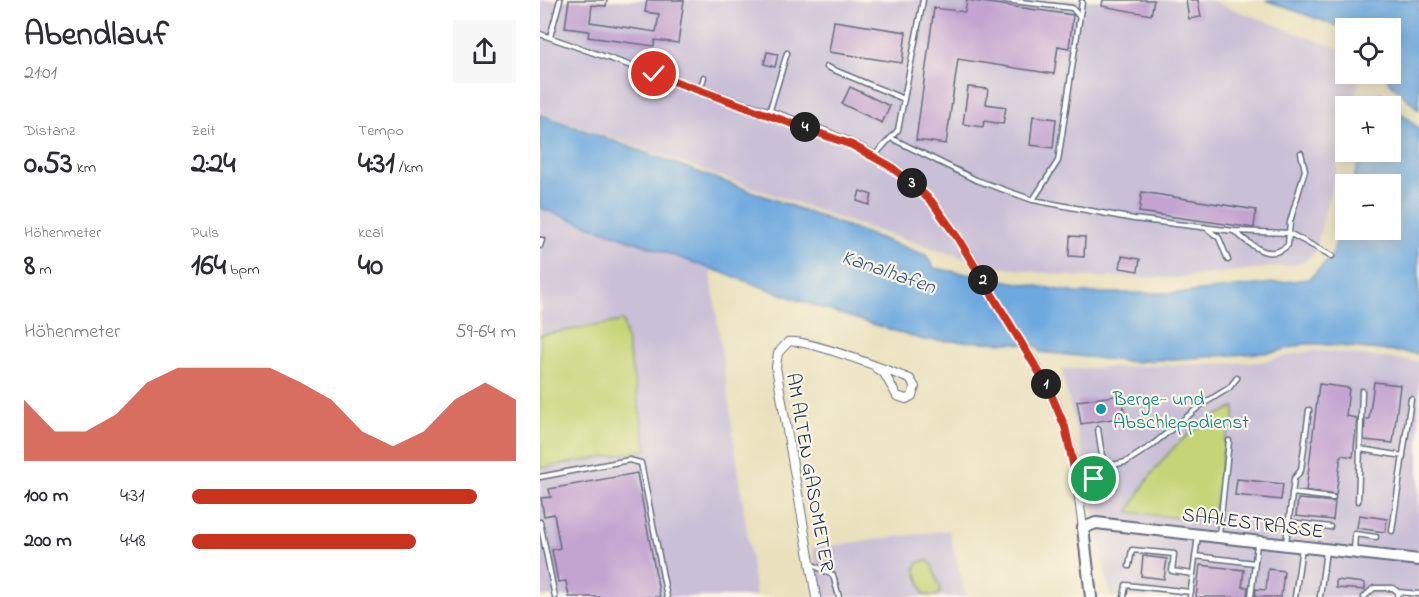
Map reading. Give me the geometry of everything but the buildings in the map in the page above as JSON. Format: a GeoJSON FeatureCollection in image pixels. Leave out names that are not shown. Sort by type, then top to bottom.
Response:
{"type":"FeatureCollection","features":[{"type":"Feature","properties":{"kind":"main road","name":"SAALESTRASSE"},"geometry":{"type":"LineString","coordinates":[[1083,528],[1104,522],[1419,560]]}},
{"type":"Feature","properties":{"kind":"main road"},"geometry":{"type":"LineString","coordinates":[[1083,528],[1091,597]]}},
{"type":"Feature","properties":{"kind":"street"},"geometry":{"type":"LineString","coordinates":[[700,90],[827,134],[874,156],[905,177],[932,202],[969,256],[1039,370],[1062,419],[1075,473],[1083,528]]}},
{"type":"Feature","properties":{"kind":"street","name":"AM ALTEN GASOMETER"},"geometry":{"type":"LineString","coordinates":[[816,597],[776,367],[777,355],[788,342],[797,341],[876,368],[910,380],[915,387],[912,396],[903,399],[896,395],[884,373],[876,368]]}},
{"type":"Feature","properties":{"kind":"lane"},"geometry":{"type":"LineString","coordinates":[[550,38],[560,0]]}},
{"type":"Feature","properties":{"kind":"lane"},"geometry":{"type":"LineString","coordinates":[[874,156],[898,130],[923,0]]}},
{"type":"Feature","properties":{"kind":"lane"},"geometry":{"type":"LineString","coordinates":[[1004,0],[1071,8],[1080,17]]}},
{"type":"Feature","properties":{"kind":"lane"},"geometry":{"type":"LineString","coordinates":[[1033,200],[1058,161],[1082,2]]}},
{"type":"Feature","properties":{"kind":"lane"},"geometry":{"type":"LineString","coordinates":[[540,34],[700,90],[704,77]]}},
{"type":"Feature","properties":{"kind":"lane"},"geometry":{"type":"LineString","coordinates":[[768,114],[788,53]]}},
{"type":"Feature","properties":{"kind":"lane"},"geometry":{"type":"LineString","coordinates":[[827,68],[904,99]]}},
{"type":"Feature","properties":{"kind":"lane"},"geometry":{"type":"LineString","coordinates":[[892,139],[976,180],[1033,200],[1134,219],[1234,231],[1289,233],[1332,256]]}},
{"type":"Feature","properties":{"kind":"lane"},"geometry":{"type":"LineString","coordinates":[[1234,231],[1252,246],[1267,253],[1281,251],[1288,245],[1305,170],[1300,153]]}},
{"type":"Feature","properties":{"kind":"lane"},"geometry":{"type":"LineString","coordinates":[[1204,227],[1219,238],[1228,260]]}},
{"type":"Feature","properties":{"kind":"lane"},"geometry":{"type":"LineString","coordinates":[[540,240],[542,240],[540,246]]}},
{"type":"Feature","properties":{"kind":"lane"},"geometry":{"type":"LineString","coordinates":[[1075,473],[1104,469],[1126,462],[1146,450],[1187,416],[1229,388],[1237,378]]}},
{"type":"Feature","properties":{"kind":"lane"},"geometry":{"type":"LineString","coordinates":[[1358,501],[1362,391]]}},
{"type":"Feature","properties":{"kind":"lane"},"geometry":{"type":"LineString","coordinates":[[1392,531],[1411,399]]}},
{"type":"Feature","properties":{"kind":"lane"},"geometry":{"type":"LineString","coordinates":[[1286,544],[1294,479],[1302,470],[1309,410]]}},
{"type":"Feature","properties":{"kind":"lane"},"geometry":{"type":"LineString","coordinates":[[1098,429],[1104,469]]}},
{"type":"Feature","properties":{"kind":"lane"},"geometry":{"type":"LineString","coordinates":[[1218,536],[1229,441]]}},
{"type":"Feature","properties":{"kind":"lane"},"geometry":{"type":"LineString","coordinates":[[1360,449],[1403,456]]}},
{"type":"Feature","properties":{"kind":"lane"},"geometry":{"type":"LineString","coordinates":[[540,477],[628,460],[641,463],[667,597]]}},
{"type":"Feature","properties":{"kind":"lane"},"geometry":{"type":"LineString","coordinates":[[1092,470],[1095,489],[1113,487]]}},
{"type":"Feature","properties":{"kind":"lane"},"geometry":{"type":"LineString","coordinates":[[1292,493],[1333,498]]}},
{"type":"Feature","properties":{"kind":"lane"},"geometry":{"type":"LineString","coordinates":[[540,522],[555,597]]}},
{"type":"Feature","properties":{"kind":"lane"},"geometry":{"type":"LineString","coordinates":[[1289,522],[1330,527]]}},
{"type":"Feature","properties":{"kind":"lane"},"geometry":{"type":"LineString","coordinates":[[1124,597],[1125,585],[1190,595],[1198,534]]}},
{"type":"Feature","properties":{"kind":"lane"},"geometry":{"type":"LineString","coordinates":[[1354,552],[1355,534],[1376,537]]}},
{"type":"Feature","properties":{"kind":"lane"},"geometry":{"type":"LineString","coordinates":[[1251,597],[1257,541]]}},
{"type":"Feature","properties":{"kind":"lane"},"geometry":{"type":"LineString","coordinates":[[1295,597],[1302,546]]}},
{"type":"Feature","properties":{"kind":"lane"},"geometry":{"type":"LineString","coordinates":[[1320,597],[1326,549]]}},
{"type":"Feature","properties":{"kind":"lane"},"geometry":{"type":"LineString","coordinates":[[1129,566],[1132,550],[1174,554],[1172,571],[1193,574]]}},
{"type":"Feature","properties":{"kind":"lane"},"geometry":{"type":"LineString","coordinates":[[1195,556],[1256,563]]}},
{"type":"Feature","properties":{"kind":"lane"},"geometry":{"type":"LineString","coordinates":[[810,564],[831,573],[838,597]]}},
{"type":"Feature","properties":{"kind":"lane"},"geometry":{"type":"LineString","coordinates":[[1364,597],[1374,588],[1393,588],[1397,595],[1419,594]]}},
{"type":"Feature","properties":{"kind":"shaded area"},"geometry":{"type":"Polygon","coordinates":[[[540,0],[1209,0],[1335,47],[1335,84],[1358,84],[1355,96],[1335,96],[1335,162],[1338,162],[1315,253],[1301,264],[1176,278],[1078,277],[990,266],[858,225],[540,112],[540,0]]]}},
{"type":"Feature","properties":{"kind":"shaded area"},"geometry":{"type":"Polygon","coordinates":[[[540,208],[710,267],[756,597],[540,597],[540,208]]]}},
{"type":"Feature","properties":{"kind":"shaded area"},"geometry":{"type":"Polygon","coordinates":[[[1314,350],[1419,362],[1419,597],[1110,597],[1085,464],[1061,369],[1260,362],[1314,350]]]}},
{"type":"Feature","properties":{"kind":"shaded area"},"geometry":{"type":"Polygon","coordinates":[[[949,530],[966,597],[821,597],[813,548],[949,530]]]}},
{"type":"Feature","properties":{"kind":"green space"},"geometry":{"type":"Polygon","coordinates":[[[623,321],[647,450],[540,468],[540,335],[623,321]]]}},
{"type":"Feature","properties":{"kind":"green space"},"geometry":{"type":"Polygon","coordinates":[[[1235,407],[1234,421],[1225,439],[1213,522],[1129,512],[1148,479],[1172,449],[1201,425],[1235,407]]]}},
{"type":"Feature","properties":{"kind":"green space"},"geometry":{"type":"Polygon","coordinates":[[[926,560],[931,563],[941,591],[937,596],[924,595],[915,568],[918,563],[926,560]]]}},
{"type":"Feature","properties":{"kind":"water"},"geometry":{"type":"Polygon","coordinates":[[[1265,0],[1419,0],[1419,110],[1391,84],[1401,84],[1401,18],[1335,18],[1335,25],[1265,0]]]}},
{"type":"Feature","properties":{"kind":"water","name":"Kanalhafen"},"geometry":{"type":"Polygon","coordinates":[[[1401,112],[1419,129],[1419,354],[1305,344],[1275,352],[1133,362],[1040,352],[1037,346],[1013,343],[923,340],[821,308],[540,208],[540,114],[926,255],[934,268],[1077,293],[1182,293],[1309,279],[1332,256],[1336,240],[1401,240],[1401,174],[1355,174],[1359,162],[1401,162],[1401,112]]]}},
{"type":"Feature","properties":{"kind":"place","name":"Berge- und Abschleppdienst"},"geometry":{"type":"Point","coordinates":[1101,409]}},
{"type":"Feature","properties":{"kind":"route"},"geometry":{"type":"LineString","coordinates":[[654,74],[819,131],[874,156],[905,177],[932,202],[945,218],[1039,370],[1062,419],[1075,473],[1092,470],[1094,479]]}}]}
